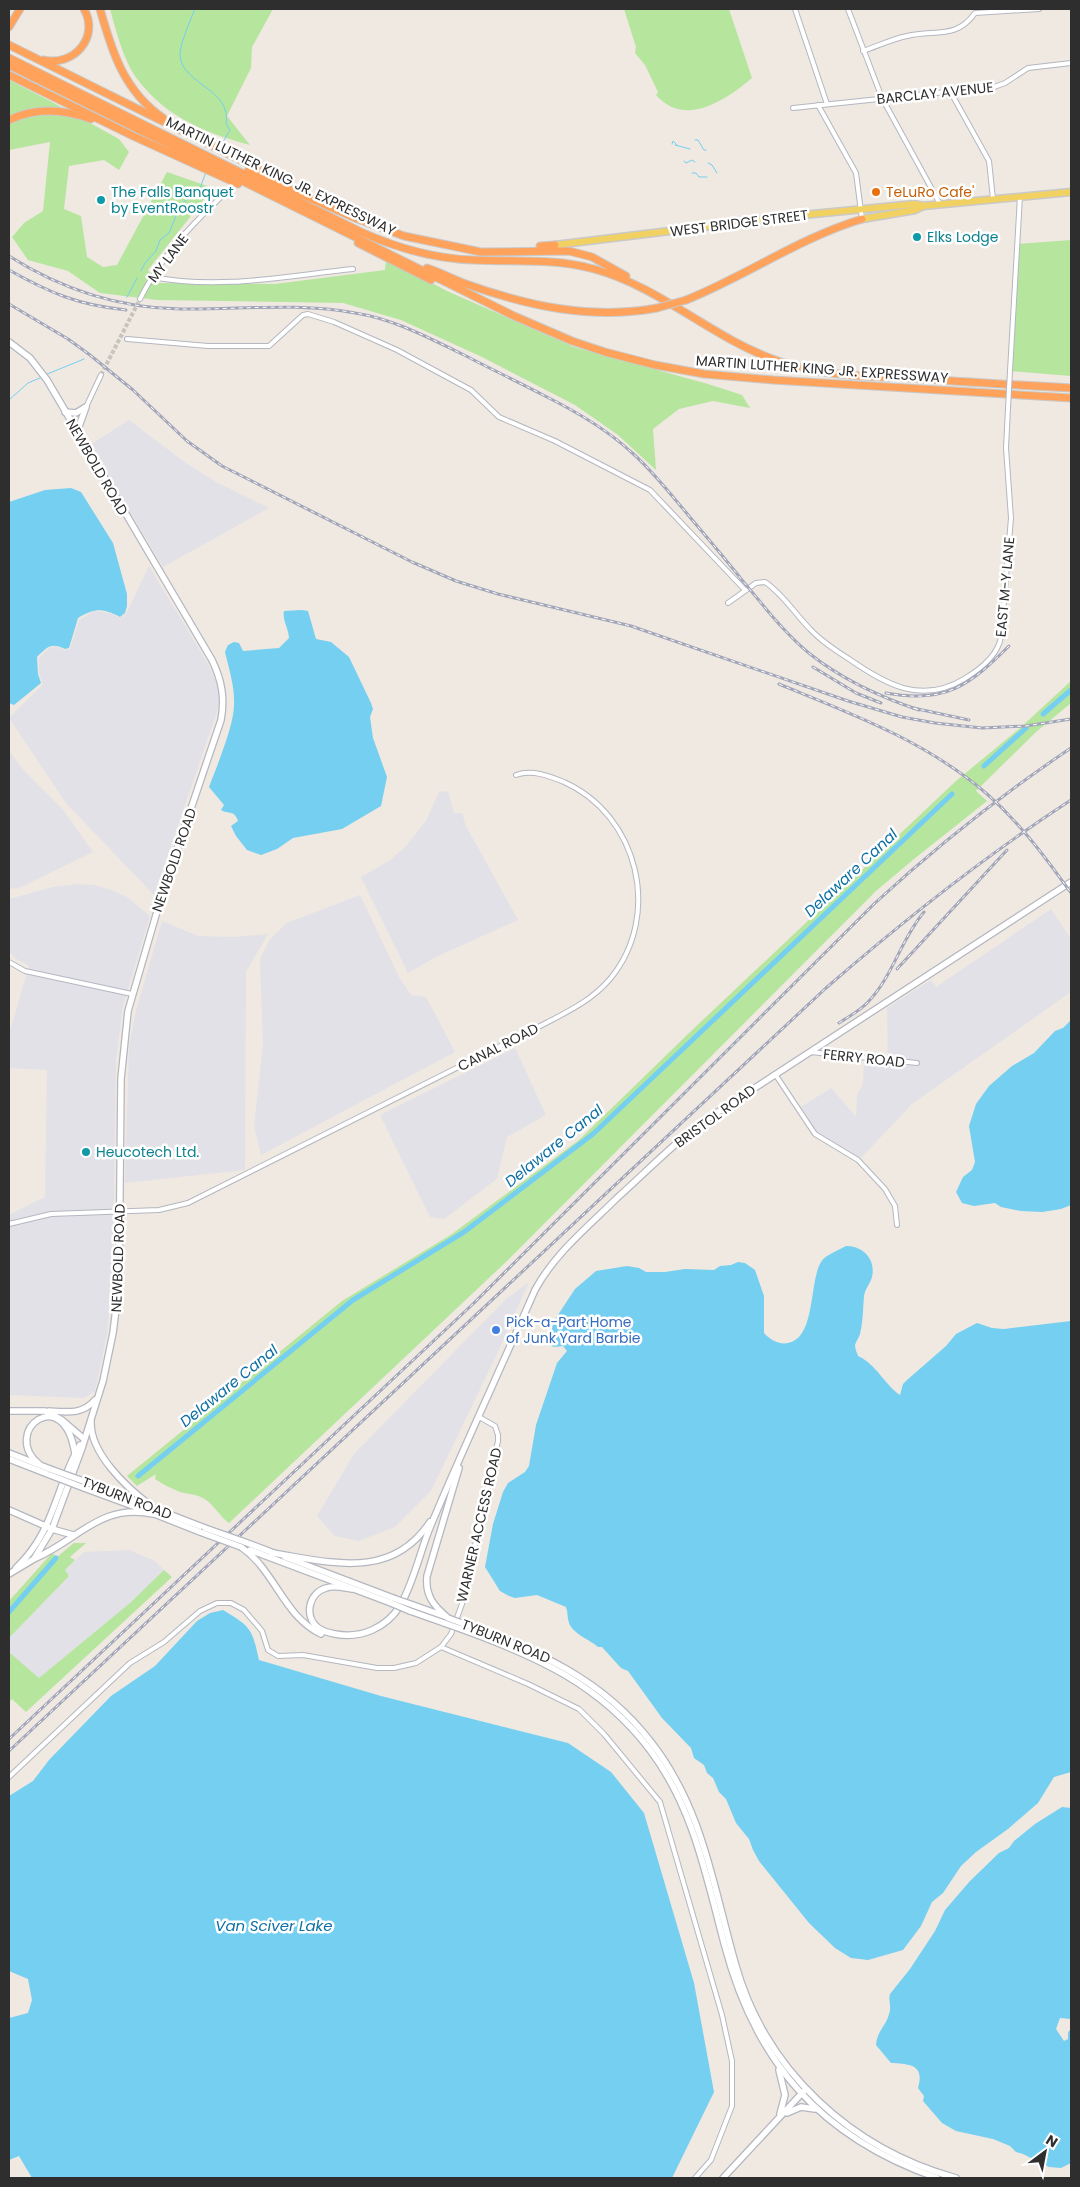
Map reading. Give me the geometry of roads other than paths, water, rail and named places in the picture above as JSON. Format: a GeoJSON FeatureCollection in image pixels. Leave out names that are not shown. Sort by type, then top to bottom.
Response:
{"type":"FeatureCollection","features":[{"type":"Feature","properties":{"kind":"highway"},"geometry":{"type":"LineString","coordinates":[[9,27],[16,9]]}},
{"type":"Feature","properties":{"kind":"highway"},"geometry":{"type":"LineString","coordinates":[[9,27],[20,9]]}},
{"type":"Feature","properties":{"kind":"highway"},"geometry":{"type":"LineString","coordinates":[[33,57],[51,62],[60,61],[69,58],[79,51],[87,39],[89,29],[89,20],[84,9]]}},
{"type":"Feature","properties":{"kind":"highway"},"geometry":{"type":"LineString","coordinates":[[100,9],[115,58],[130,86],[148,107],[188,134]]}},
{"type":"Feature","properties":{"kind":"highway"},"geometry":{"type":"LineString","coordinates":[[9,45],[210,145],[221,163]]}},
{"type":"Feature","properties":{"kind":"highway","name":"MARTIN LUTHER KING JR. EXPRESSWAY"},"geometry":{"type":"LineString","coordinates":[[9,58],[202,157]]}},
{"type":"Feature","properties":{"kind":"highway","name":"MARTIN LUTHER KING JR. EXPRESSWAY"},"geometry":{"type":"LineString","coordinates":[[9,65],[202,157]]}},
{"type":"Feature","properties":{"kind":"highway"},"geometry":{"type":"LineString","coordinates":[[9,75],[133,136]]}},
{"type":"Feature","properties":{"kind":"highway"},"geometry":{"type":"LineString","coordinates":[[9,120],[41,111],[78,115],[133,136],[251,173],[404,236],[487,252],[558,250],[581,254],[605,264],[658,296]]}},
{"type":"Feature","properties":{"kind":"highway"},"geometry":{"type":"LineString","coordinates":[[202,157],[221,163],[435,282],[514,316]]}},
{"type":"Feature","properties":{"kind":"highway","name":"MARTIN LUTHER KING JR. EXPRESSWAY"},"geometry":{"type":"LineString","coordinates":[[221,163],[405,261],[514,316],[572,341],[604,352],[655,365],[704,374],[1071,398]]}},
{"type":"Feature","properties":{"kind":"highway","name":"MARTIN LUTHER KING JR. EXPRESSWAY"},"geometry":{"type":"LineString","coordinates":[[221,163],[361,232],[400,247],[462,260],[536,260],[571,264],[617,276],[658,296],[756,352],[777,361],[811,370],[852,375],[1071,388]]}},
{"type":"Feature","properties":{"kind":"highway"},"geometry":{"type":"LineString","coordinates":[[405,261],[498,294],[556,309],[609,314],[657,308],[686,300],[809,238],[862,219]]}},
{"type":"Feature","properties":{"kind":"highway"},"geometry":{"type":"LineString","coordinates":[[452,246],[506,248],[555,245]]}},
{"type":"Feature","properties":{"kind":"main road","name":"WEST BRIDGE STREET"},"geometry":{"type":"LineString","coordinates":[[555,245],[860,209],[914,204],[922,206],[1071,192]]}},
{"type":"Feature","properties":{"kind":"main road","name":"WEST BRIDGE STREET"},"geometry":{"type":"LineString","coordinates":[[862,219],[915,210],[922,206]]}},
{"type":"Feature","properties":{"kind":"main road","name":"NEWBOLD ROAD"},"geometry":{"type":"LineString","coordinates":[[9,342],[30,358],[47,380],[212,660],[223,691],[221,720],[163,892],[132,994],[124,1034],[122,1069],[117,1308],[109,1357],[99,1394],[84,1439],[49,1528]]}},
{"type":"Feature","properties":{"kind":"main road"},"geometry":{"type":"LineString","coordinates":[[65,412],[76,413],[86,407]]}},
{"type":"Feature","properties":{"kind":"main road"},"geometry":{"type":"LineString","coordinates":[[77,432],[86,407]]}},
{"type":"Feature","properties":{"kind":"main road","name":"BRISTOL ROAD"},"geometry":{"type":"LineString","coordinates":[[453,1478],[535,1290],[556,1258],[685,1135],[775,1074],[1071,882]]}},
{"type":"Feature","properties":{"kind":"main road"},"geometry":{"type":"LineString","coordinates":[[9,1411],[80,1412],[91,1404],[99,1394]]}},
{"type":"Feature","properties":{"kind":"main road"},"geometry":{"type":"LineString","coordinates":[[45,1411],[62,1420],[84,1439]]}},
{"type":"Feature","properties":{"kind":"main road"},"geometry":{"type":"LineString","coordinates":[[39,1464],[26,1454],[20,1437],[25,1424],[36,1417],[47,1417],[59,1422],[70,1436],[75,1454]]}},
{"type":"Feature","properties":{"kind":"main road"},"geometry":{"type":"LineString","coordinates":[[91,1417],[94,1442],[100,1455],[155,1511]]}},
{"type":"Feature","properties":{"kind":"main road","name":"NEWBOLD ROAD"},"geometry":{"type":"LineString","coordinates":[[49,1528],[75,1454],[84,1439]]}},
{"type":"Feature","properties":{"kind":"main road","name":"TYBURN ROAD"},"geometry":{"type":"LineString","coordinates":[[9,1453],[39,1464],[50,1472]]}},
{"type":"Feature","properties":{"kind":"main road"},"geometry":{"type":"LineString","coordinates":[[446,1621],[430,1600],[426,1585],[461,1457]]}},
{"type":"Feature","properties":{"kind":"main road","name":"TYBURN ROAD"},"geometry":{"type":"LineString","coordinates":[[9,1459],[50,1472],[155,1511],[352,1588],[392,1600]]}},
{"type":"Feature","properties":{"kind":"main road"},"geometry":{"type":"LineString","coordinates":[[241,1544],[262,1565],[292,1612],[308,1626],[332,1637],[359,1638],[381,1630],[404,1605],[453,1478]]}},
{"type":"Feature","properties":{"kind":"main road"},"geometry":{"type":"LineString","coordinates":[[272,1553],[350,1564],[384,1559],[408,1546],[424,1530],[453,1478]]}},
{"type":"Feature","properties":{"kind":"main road"},"geometry":{"type":"LineString","coordinates":[[352,1588],[329,1587],[315,1594],[310,1607],[311,1616],[316,1626],[330,1633],[353,1635],[376,1629],[390,1619],[404,1597],[431,1525],[453,1478]]}},
{"type":"Feature","properties":{"kind":"main road"},"geometry":{"type":"LineString","coordinates":[[9,1510],[68,1535],[75,1534]]}},
{"type":"Feature","properties":{"kind":"main road"},"geometry":{"type":"LineString","coordinates":[[10,1573],[92,1523],[116,1513],[155,1511]]}},
{"type":"Feature","properties":{"kind":"main road"},"geometry":{"type":"LineString","coordinates":[[34,1559],[49,1528]]}},
{"type":"Feature","properties":{"kind":"main road"},"geometry":{"type":"LineString","coordinates":[[10,1573],[33,1550],[49,1528]]}},
{"type":"Feature","properties":{"kind":"main road","name":"TYBURN ROAD"},"geometry":{"type":"LineString","coordinates":[[241,1544],[272,1553],[462,1627],[534,1651],[574,1672],[615,1704],[641,1730],[660,1753],[686,1798],[707,1854],[746,1997],[771,2045],[804,2092],[874,2144],[920,2166],[956,2178]]}},
{"type":"Feature","properties":{"kind":"main road","name":"TYBURN ROAD"},"geometry":{"type":"LineString","coordinates":[[462,1627],[564,1673],[611,1708],[651,1751],[674,1788],[690,1821],[702,1856],[739,1993],[756,2030],[777,2063],[822,2114],[871,2149],[902,2165],[936,2178]]}},
{"type":"Feature","properties":{"kind":"main road"},"geometry":{"type":"LineString","coordinates":[[777,2063],[785,2095],[778,2119]]}},
{"type":"Feature","properties":{"kind":"main road"},"geometry":{"type":"LineString","coordinates":[[723,2178],[804,2092]]}},
{"type":"Feature","properties":{"kind":"main road"},"geometry":{"type":"LineString","coordinates":[[778,2119],[792,2109],[801,2107],[811,2107],[822,2114]]}},
{"type":"Feature","properties":{"kind":"street"},"geometry":{"type":"LineString","coordinates":[[795,9],[827,104]]}},
{"type":"Feature","properties":{"kind":"street"},"geometry":{"type":"LineString","coordinates":[[848,9],[882,98],[940,204]]}},
{"type":"Feature","properties":{"kind":"street"},"geometry":{"type":"LineString","coordinates":[[863,51],[907,36],[952,31],[966,24],[976,11],[1039,9]]}},
{"type":"Feature","properties":{"kind":"street","name":"BARCLAY AVENUE"},"geometry":{"type":"LineString","coordinates":[[793,108],[1000,86],[1028,68],[1071,63]]}},
{"type":"Feature","properties":{"kind":"street"},"geometry":{"type":"LineString","coordinates":[[950,91],[989,161],[993,199]]}},
{"type":"Feature","properties":{"kind":"street"},"geometry":{"type":"LineString","coordinates":[[818,105],[856,173],[862,219]]}},
{"type":"Feature","properties":{"kind":"street","name":"EAST M-Y LANE"},"geometry":{"type":"LineString","coordinates":[[728,603],[758,582],[765,582],[818,636],[872,676],[895,687],[913,690],[933,690],[950,685],[968,676],[996,650],[1001,637],[1011,518],[1006,448],[1020,196]]}},
{"type":"Feature","properties":{"kind":"street","name":"MY LANE"},"geometry":{"type":"LineString","coordinates":[[140,299],[152,277],[179,239],[220,198]]}},
{"type":"Feature","properties":{"kind":"street"},"geometry":{"type":"LineString","coordinates":[[152,277],[234,283],[353,269]]}},
{"type":"Feature","properties":{"kind":"street"},"geometry":{"type":"LineString","coordinates":[[127,339],[208,346],[269,346],[303,315],[308,314],[334,322],[397,350],[470,390],[498,417],[556,441],[650,490],[746,590]]}},
{"type":"Feature","properties":{"kind":"street"},"geometry":{"type":"LineString","coordinates":[[86,407],[101,375]]}},
{"type":"Feature","properties":{"kind":"street","name":"CANAL ROAD"},"geometry":{"type":"LineString","coordinates":[[9,1224],[37,1216],[65,1213],[120,1212],[169,1208],[197,1199],[588,1000],[602,987],[624,957],[637,921],[638,888],[635,865],[619,828],[604,810],[580,790],[545,775],[524,772],[516,774]]}},
{"type":"Feature","properties":{"kind":"street"},"geometry":{"type":"LineString","coordinates":[[9,962],[25,971],[132,994]]}},
{"type":"Feature","properties":{"kind":"street","name":"FERRY ROAD"},"geometry":{"type":"LineString","coordinates":[[810,1052],[918,1063]]}},
{"type":"Feature","properties":{"kind":"street"},"geometry":{"type":"LineString","coordinates":[[775,1074],[815,1134],[820,1139],[858,1160],[885,1189],[895,1206],[897,1225]]}},
{"type":"Feature","properties":{"kind":"street","name":"WARNER ACCESS ROAD"},"geometry":{"type":"LineString","coordinates":[[9,1777],[130,1663],[164,1642],[200,1611],[217,1603],[231,1603],[244,1610],[262,1631],[268,1650],[278,1656],[303,1655],[385,1669],[416,1663],[441,1647],[451,1634],[462,1604],[498,1441],[495,1426],[479,1417]]}},
{"type":"Feature","properties":{"kind":"street"},"geometry":{"type":"LineString","coordinates":[[441,1647],[528,1684],[579,1709],[604,1734],[660,1802],[722,2015],[732,2061],[732,2106],[711,2160],[695,2178]]}},
{"type":"Feature","properties":{"kind":"water"},"geometry":{"type":"Polygon","coordinates":[[[71,488],[81,492],[113,543],[127,594],[127,606],[125,613],[120,617],[99,610],[89,612],[78,618],[69,648],[53,646],[37,657],[38,674],[41,683],[14,705],[9,703],[9,502],[45,490],[71,488]]]}},
{"type":"Feature","properties":{"kind":"water"},"geometry":{"type":"Polygon","coordinates":[[[284,611],[308,611],[316,639],[331,642],[349,657],[373,709],[370,717],[373,738],[387,777],[381,806],[342,829],[293,838],[277,849],[261,855],[247,850],[236,836],[231,826],[238,821],[235,815],[221,810],[224,805],[209,787],[224,746],[234,705],[234,692],[225,652],[228,645],[234,642],[239,643],[243,651],[279,648],[289,638],[284,611]]]}},
{"type":"Feature","properties":{"kind":"water"},"geometry":{"type":"Polygon","coordinates":[[[1071,1020],[1071,1205],[1061,1209],[1042,1212],[1021,1211],[1001,1207],[995,1203],[974,1206],[962,1203],[956,1192],[963,1177],[972,1170],[975,1162],[969,1126],[976,1104],[989,1086],[1012,1066],[1034,1053],[1055,1031],[1063,1028],[1071,1020]]]}},
{"type":"Feature","properties":{"kind":"water"},"geometry":{"type":"Polygon","coordinates":[[[846,1246],[863,1251],[870,1260],[873,1271],[865,1291],[860,1335],[855,1345],[858,1356],[870,1364],[900,1395],[903,1384],[946,1346],[956,1334],[977,1323],[992,1328],[1004,1329],[1071,1321],[1071,1772],[1054,1777],[1038,1803],[961,1866],[943,1893],[932,1902],[921,1926],[903,1950],[868,1960],[851,1958],[835,1948],[809,1923],[759,1861],[749,1839],[736,1823],[726,1799],[719,1792],[713,1778],[707,1773],[704,1765],[694,1758],[691,1748],[662,1718],[628,1671],[621,1668],[602,1647],[598,1647],[571,1627],[566,1607],[537,1595],[515,1598],[509,1596],[500,1591],[485,1567],[493,1524],[503,1492],[508,1483],[525,1472],[529,1466],[536,1425],[557,1363],[567,1351],[563,1346],[554,1347],[548,1344],[554,1321],[575,1289],[596,1271],[627,1266],[639,1268],[646,1272],[665,1272],[685,1269],[714,1270],[720,1266],[738,1262],[745,1263],[755,1270],[764,1296],[764,1333],[774,1341],[788,1343],[797,1339],[808,1320],[817,1271],[821,1262],[829,1255],[846,1246]]]}},
{"type":"Feature","properties":{"kind":"water","name":"Van Sciver Lake"},"geometry":{"type":"Polygon","coordinates":[[[223,1610],[249,1629],[259,1660],[381,1696],[568,1743],[611,1772],[644,1813],[694,1983],[714,2092],[672,2178],[32,2178],[19,2156],[9,2160],[9,2018],[28,2013],[32,2000],[28,1979],[9,1971],[9,1796],[33,1781],[49,1760],[111,1696],[155,1666],[197,1621],[210,1613],[223,1610]]]}},
{"type":"Feature","properties":{"kind":"water"},"geometry":{"type":"Polygon","coordinates":[[[1062,1807],[1071,1808],[1071,2019],[1060,2018],[1056,2029],[1064,2041],[1068,2039],[1068,2032],[1071,2029],[1071,2163],[1061,2168],[1049,2167],[993,2139],[956,2131],[942,2123],[923,2101],[924,2096],[918,2088],[920,2080],[917,2070],[909,2065],[891,2063],[876,2045],[878,2036],[890,2011],[890,1994],[910,1969],[935,1931],[945,1910],[970,1881],[999,1853],[1009,1848],[1014,1841],[1035,1824],[1062,1807]]]}},
{"type":"Feature","properties":{"kind":"waterway"},"geometry":{"type":"LineString","coordinates":[[193,9],[180,56],[183,66],[189,74],[215,95],[222,103],[226,112],[226,124],[230,130],[220,147]]}},
{"type":"Feature","properties":{"kind":"waterway"},"geometry":{"type":"LineString","coordinates":[[695,140],[698,140],[704,150],[706,150]]}},
{"type":"Feature","properties":{"kind":"waterway"},"geometry":{"type":"LineString","coordinates":[[672,144],[673,141],[677,145]]}},
{"type":"Feature","properties":{"kind":"waterway"},"geometry":{"type":"LineString","coordinates":[[675,145],[690,149]]}},
{"type":"Feature","properties":{"kind":"waterway"},"geometry":{"type":"LineString","coordinates":[[684,161],[686,163],[692,160],[695,162]]}},
{"type":"Feature","properties":{"kind":"waterway"},"geometry":{"type":"LineString","coordinates":[[708,163],[712,165],[717,173]]}},
{"type":"Feature","properties":{"kind":"waterway"},"geometry":{"type":"LineString","coordinates":[[141,271],[145,263],[156,251],[160,240],[169,233],[181,204],[199,191],[206,172]]}},
{"type":"Feature","properties":{"kind":"waterway"},"geometry":{"type":"LineString","coordinates":[[692,173],[696,173],[699,177],[707,177]]}},
{"type":"Feature","properties":{"kind":"waterway"},"geometry":{"type":"LineString","coordinates":[[127,297],[137,278]]}},
{"type":"Feature","properties":{"kind":"waterway"},"geometry":{"type":"LineString","coordinates":[[45,375],[84,359]]}},
{"type":"Feature","properties":{"kind":"waterway"},"geometry":{"type":"LineString","coordinates":[[9,400],[28,383],[42,377]]}},
{"type":"Feature","properties":{"kind":"waterway","name":"Delaware Canal"},"geometry":{"type":"LineString","coordinates":[[1043,714],[1071,690]]}},
{"type":"Feature","properties":{"kind":"waterway","name":"Delaware Canal"},"geometry":{"type":"LineString","coordinates":[[984,766],[1026,728]]}},
{"type":"Feature","properties":{"kind":"waterway","name":"Delaware Canal"},"geometry":{"type":"LineString","coordinates":[[138,1476],[353,1300],[464,1232],[593,1134],[952,794]]}},
{"type":"Feature","properties":{"kind":"waterway","name":"Delaware Canal"},"geometry":{"type":"LineString","coordinates":[[9,1612],[56,1558]]}},
{"type":"Feature","properties":{"kind":"tunnel"},"geometry":{"type":"LineString","coordinates":[[101,375],[140,299]]}},
{"type":"Feature","properties":{"kind":"railway"},"geometry":{"type":"LineString","coordinates":[[9,256],[29,268],[70,287],[134,305],[180,309],[289,307],[355,313],[397,324],[464,355],[589,420],[610,435],[651,472],[774,619],[801,646],[835,672],[849,680],[919,710]]}},
{"type":"Feature","properties":{"kind":"railway"},"geometry":{"type":"LineString","coordinates":[[9,270],[65,297],[93,305],[126,310]]}},
{"type":"Feature","properties":{"kind":"railway"},"geometry":{"type":"LineString","coordinates":[[9,304],[68,339],[90,355],[133,390],[187,441],[222,466],[412,562],[456,581],[498,594],[631,626],[848,701],[902,717],[982,728],[1026,726],[1071,719]]}},
{"type":"Feature","properties":{"kind":"railway"},"geometry":{"type":"LineString","coordinates":[[886,693],[924,696],[940,694],[955,689],[981,672],[1009,646]]}},
{"type":"Feature","properties":{"kind":"railway"},"geometry":{"type":"LineString","coordinates":[[813,667],[856,693],[881,703]]}},
{"type":"Feature","properties":{"kind":"railway"},"geometry":{"type":"LineString","coordinates":[[779,684],[888,730],[964,775],[1011,817],[1071,893]]}},
{"type":"Feature","properties":{"kind":"railway"},"geometry":{"type":"LineString","coordinates":[[913,708],[969,720]]}},
{"type":"Feature","properties":{"kind":"railway"},"geometry":{"type":"LineString","coordinates":[[9,1739],[474,1303],[874,904],[969,822],[1071,748]]}},
{"type":"Feature","properties":{"kind":"railway"},"geometry":{"type":"LineString","coordinates":[[9,1751],[826,988],[946,889],[1007,843],[1071,800]]}},
{"type":"Feature","properties":{"kind":"railway"},"geometry":{"type":"LineString","coordinates":[[897,969],[1007,850]]}},
{"type":"Feature","properties":{"kind":"railway"},"geometry":{"type":"LineString","coordinates":[[839,1023],[862,1008],[877,992],[909,934],[924,912]]}},
{"type":"Feature","properties":{"kind":"place","name":"TeLuRo Cafe'"},"geometry":{"type":"Point","coordinates":[876,192]}},
{"type":"Feature","properties":{"kind":"place","name":"The Falls Banquet by EventRoostr"},"geometry":{"type":"Point","coordinates":[101,200]}},
{"type":"Feature","properties":{"kind":"place","name":"Elks Lodge"},"geometry":{"type":"Point","coordinates":[917,237]}},
{"type":"Feature","properties":{"kind":"place","name":"Heucotech Ltd."},"geometry":{"type":"Point","coordinates":[86,1152]}},
{"type":"Feature","properties":{"kind":"place","name":"Pick-a-Part Home of Junk Yard Barbie"},"geometry":{"type":"Point","coordinates":[496,1330]}}]}
